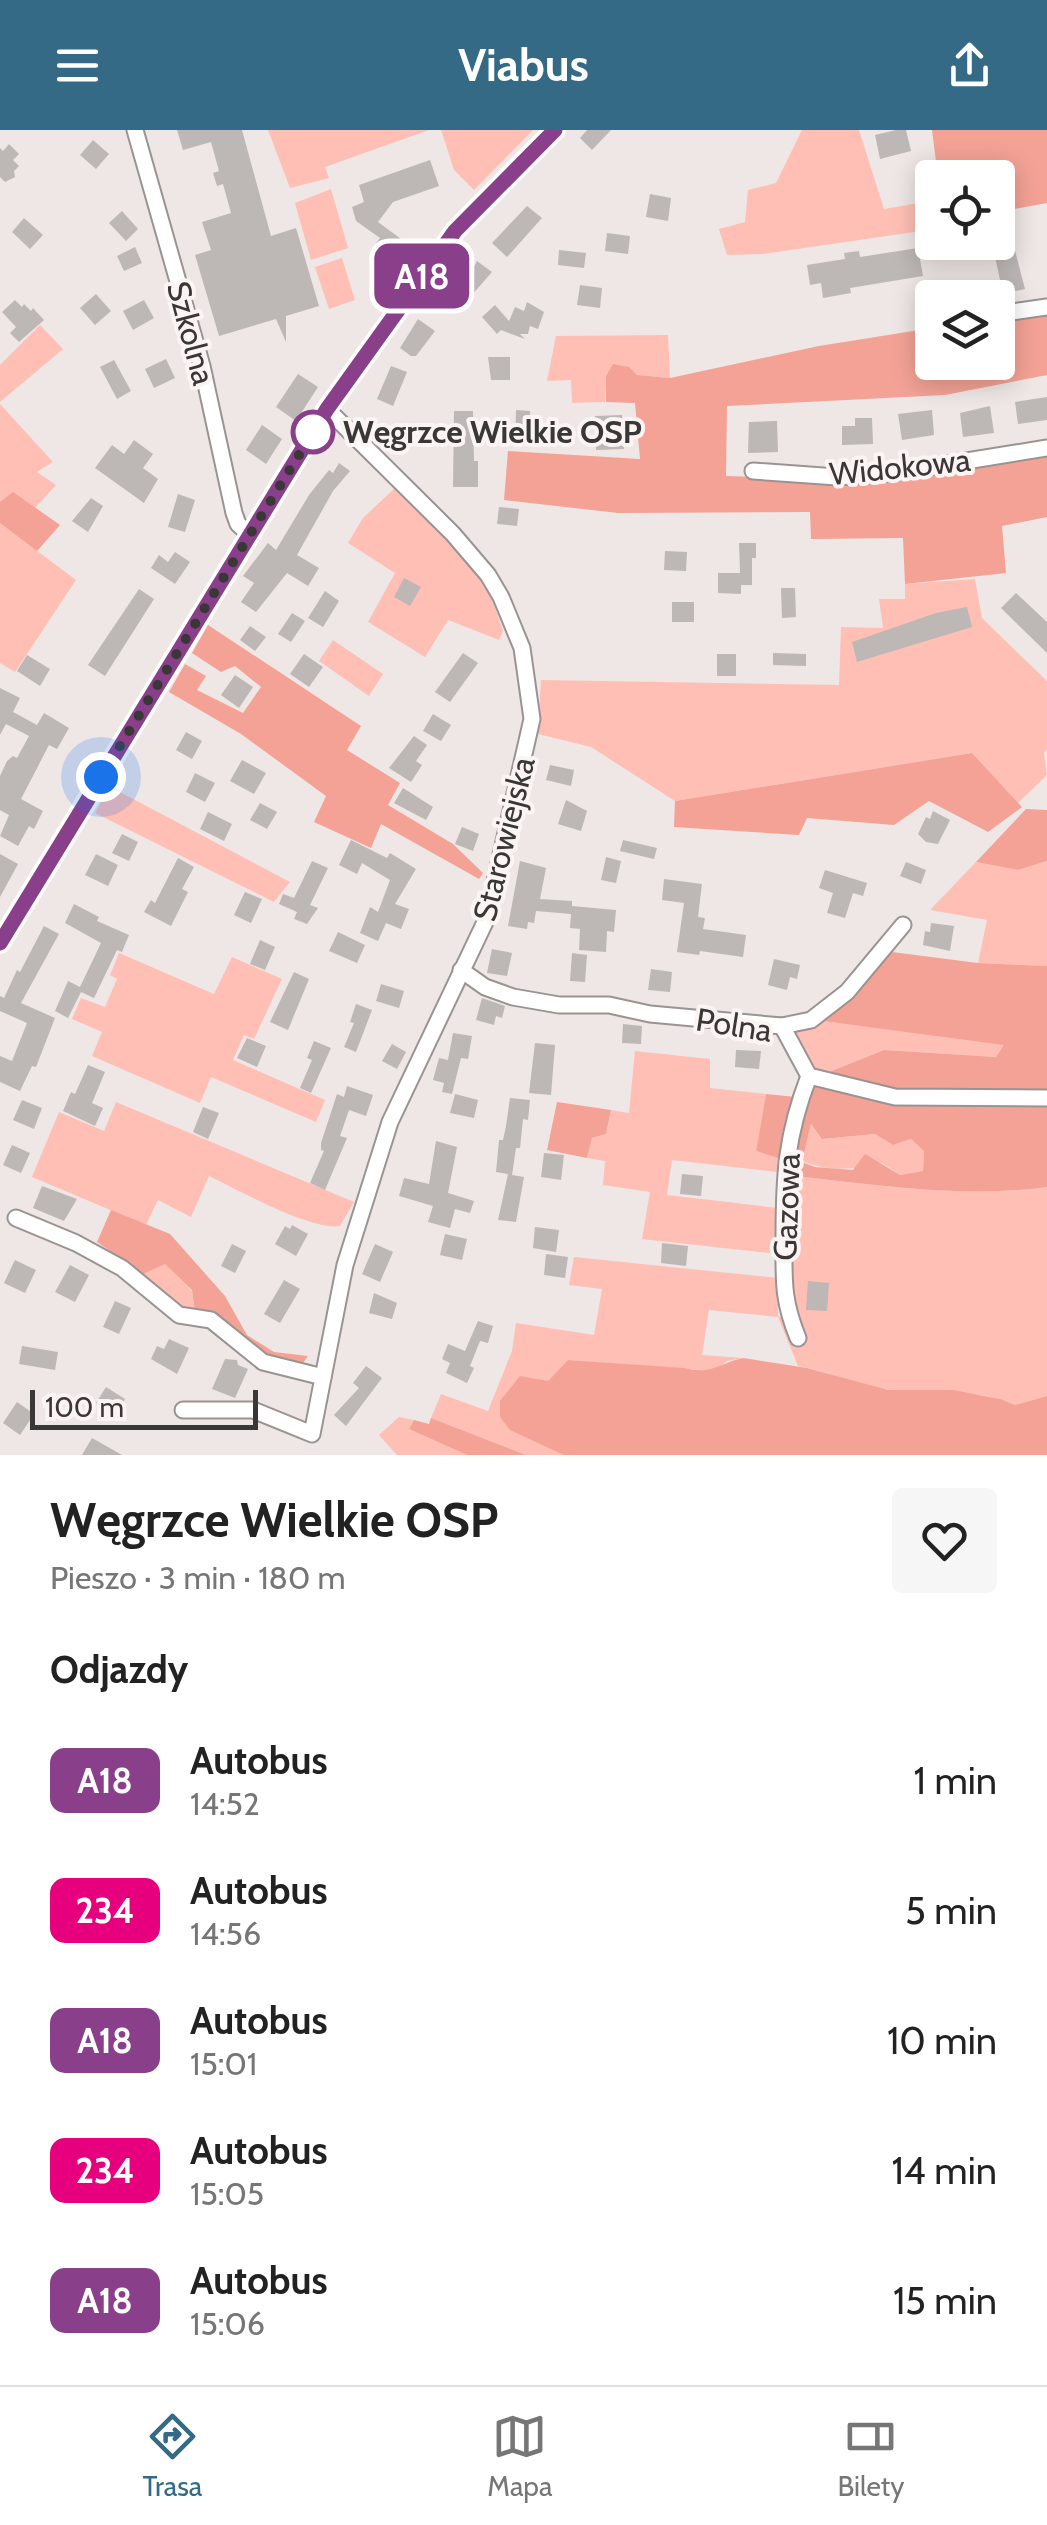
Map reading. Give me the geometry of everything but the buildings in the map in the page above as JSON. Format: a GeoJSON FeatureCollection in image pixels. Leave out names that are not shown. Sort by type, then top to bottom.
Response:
{"type":"FeatureCollection","features":[{"type":"Feature","properties":{"kind":"street","name":"Szkolna"},"geometry":{"type":"LineString","coordinates":[[135,130],[202,366],[234,513],[238,524],[249,534]]}},
{"type":"Feature","properties":{"kind":"street"},"geometry":{"type":"LineString","coordinates":[[0,943],[6,920],[327,409],[455,231],[555,130]]}},
{"type":"Feature","properties":{"kind":"street"},"geometry":{"type":"LineString","coordinates":[[1015,312],[1047,307]]}},
{"type":"Feature","properties":{"kind":"street","name":"Starowiejska"},"geometry":{"type":"LineString","coordinates":[[184,1410],[253,1410],[312,1434],[345,1265],[390,1122],[486,920],[532,719],[522,648],[501,597],[479,562],[327,409]]}},
{"type":"Feature","properties":{"kind":"street","name":"Widokowa"},"geometry":{"type":"LineString","coordinates":[[753,471],[837,476],[892,473],[1047,448]]}},
{"type":"Feature","properties":{"kind":"street"},"geometry":{"type":"LineString","coordinates":[[782,1026],[811,1020],[847,992],[903,925]]}},
{"type":"Feature","properties":{"kind":"street","name":"Polna"},"geometry":{"type":"LineString","coordinates":[[462,970],[485,988],[528,1000],[559,1005],[609,1005],[650,1014],[782,1026],[810,1076],[894,1098],[1047,1098]]}},
{"type":"Feature","properties":{"kind":"street","name":"Gazowa"},"geometry":{"type":"LineString","coordinates":[[798,1338],[786,1309],[782,1202],[788,1145],[810,1076]]}},
{"type":"Feature","properties":{"kind":"street"},"geometry":{"type":"LineString","coordinates":[[16,1218],[76,1242],[122,1268],[179,1315],[211,1320],[263,1362],[323,1377]]}},
{"type":"Feature","properties":{"kind":"shaded area"},"geometry":{"type":"Polygon","coordinates":[[[268,130],[429,130],[325,167],[329,178],[290,188],[268,130]]]}},
{"type":"Feature","properties":{"kind":"shaded area"},"geometry":{"type":"Polygon","coordinates":[[[441,130],[533,130],[474,190],[454,170],[441,130]]]}},
{"type":"Feature","properties":{"kind":"shaded area"},"geometry":{"type":"Polygon","coordinates":[[[802,130],[859,130],[884,209],[915,204],[915,232],[763,254],[727,255],[719,229],[745,222],[748,190],[776,183],[802,130]]]}},
{"type":"Feature","properties":{"kind":"shaded area"},"geometry":{"type":"Polygon","coordinates":[[[932,130],[1047,130],[1047,203],[1015,209],[1015,160],[936,160],[932,130]]]}},
{"type":"Feature","properties":{"kind":"shaded area"},"geometry":{"type":"Polygon","coordinates":[[[331,189],[348,248],[311,260],[295,203],[331,189]]]}},
{"type":"Feature","properties":{"kind":"shaded area"},"geometry":{"type":"Polygon","coordinates":[[[342,258],[355,300],[329,309],[315,267],[342,258]]]}},
{"type":"Feature","properties":{"kind":"shaded area"},"geometry":{"type":"Polygon","coordinates":[[[1047,312],[1047,375],[945,395],[727,406],[726,476],[866,481],[1047,456],[1047,517],[1002,526],[1006,573],[905,584],[903,538],[811,539],[810,512],[618,513],[504,500],[508,451],[640,459],[635,403],[606,402],[606,376],[613,364],[629,367],[637,375],[670,378],[819,346],[915,331],[915,380],[1015,380],[1015,317],[1047,312]]]}},
{"type":"Feature","properties":{"kind":"shaded area"},"geometry":{"type":"Polygon","coordinates":[[[40,325],[63,349],[0,402],[0,365],[40,325]]]}},
{"type":"Feature","properties":{"kind":"shaded area"},"geometry":{"type":"Polygon","coordinates":[[[668,335],[670,378],[637,375],[628,367],[606,376],[605,402],[572,403],[571,380],[547,381],[556,336],[668,335]]]}},
{"type":"Feature","properties":{"kind":"shaded area"},"geometry":{"type":"Polygon","coordinates":[[[0,404],[53,462],[37,472],[56,485],[35,508],[13,493],[0,502],[0,404]]]}},
{"type":"Feature","properties":{"kind":"shaded area"},"geometry":{"type":"Polygon","coordinates":[[[395,488],[463,555],[490,593],[503,631],[499,640],[448,620],[425,657],[368,622],[395,573],[348,543],[363,518],[395,488]]]}},
{"type":"Feature","properties":{"kind":"shaded area"},"geometry":{"type":"Polygon","coordinates":[[[13,492],[60,525],[37,551],[0,523],[0,502],[13,492]]]}},
{"type":"Feature","properties":{"kind":"shaded area"},"geometry":{"type":"Polygon","coordinates":[[[0,523],[76,580],[15,672],[0,663],[0,523]]]}},
{"type":"Feature","properties":{"kind":"shaded area"},"geometry":{"type":"Polygon","coordinates":[[[975,579],[982,618],[1047,681],[1047,775],[1018,803],[972,753],[675,801],[591,747],[538,734],[541,680],[839,685],[841,627],[883,628],[879,599],[905,599],[905,584],[975,579]]]}},
{"type":"Feature","properties":{"kind":"shaded area"},"geometry":{"type":"Polygon","coordinates":[[[208,625],[361,726],[347,750],[400,783],[388,805],[453,844],[483,873],[479,879],[381,824],[371,848],[314,822],[326,796],[241,734],[169,692],[185,664],[206,676],[197,690],[243,713],[261,687],[235,666],[221,672],[192,653],[208,625]]]}},
{"type":"Feature","properties":{"kind":"shaded area"},"geometry":{"type":"Polygon","coordinates":[[[333,640],[383,674],[369,696],[319,661],[333,640]]]}},
{"type":"Feature","properties":{"kind":"shaded area"},"geometry":{"type":"Polygon","coordinates":[[[972,753],[1022,807],[988,832],[929,801],[894,825],[807,818],[799,835],[674,827],[675,801],[972,753]]]}},
{"type":"Feature","properties":{"kind":"shaded area"},"geometry":{"type":"Polygon","coordinates":[[[108,790],[120,792],[290,882],[274,902],[95,813],[108,790]]]}},
{"type":"Feature","properties":{"kind":"shaded area"},"geometry":{"type":"Polygon","coordinates":[[[1026,809],[1047,810],[1047,861],[1018,870],[976,862],[1026,809]]]}},
{"type":"Feature","properties":{"kind":"shaded area"},"geometry":{"type":"Polygon","coordinates":[[[1047,861],[1047,966],[978,963],[987,920],[930,910],[976,862],[1018,870],[1047,861]]]}},
{"type":"Feature","properties":{"kind":"shaded area"},"geometry":{"type":"Polygon","coordinates":[[[892,952],[978,963],[1047,966],[1047,1187],[951,1191],[792,1176],[797,1123],[814,1078],[884,1050],[996,1057],[1004,1045],[823,1021],[892,952]],[[811,1124],[802,1162],[853,1170],[865,1154],[900,1175],[923,1171],[924,1151],[911,1139],[893,1145],[875,1134],[822,1139],[811,1124]]]}},
{"type":"Feature","properties":{"kind":"shaded area"},"geometry":{"type":"Polygon","coordinates":[[[119,953],[214,994],[232,957],[282,979],[254,1039],[244,1035],[233,1060],[325,1100],[316,1122],[211,1077],[200,1103],[92,1056],[102,1032],[72,1019],[81,998],[105,1007],[117,979],[110,975],[119,953]]]}},
{"type":"Feature","properties":{"kind":"shaded area"},"geometry":{"type":"Polygon","coordinates":[[[823,1021],[1005,1044],[996,1057],[884,1050],[814,1078],[792,1038],[794,1030],[823,1021]]]}},
{"type":"Feature","properties":{"kind":"shaded area"},"geometry":{"type":"Polygon","coordinates":[[[635,1051],[710,1059],[710,1088],[766,1094],[756,1151],[781,1159],[778,1172],[672,1160],[667,1195],[778,1208],[778,1254],[642,1239],[650,1192],[603,1185],[605,1161],[587,1158],[592,1138],[606,1134],[611,1110],[629,1113],[635,1051]]]}},
{"type":"Feature","properties":{"kind":"shaded area"},"geometry":{"type":"Polygon","coordinates":[[[766,1094],[796,1097],[781,1159],[756,1151],[766,1094]]]}},
{"type":"Feature","properties":{"kind":"shaded area"},"geometry":{"type":"Polygon","coordinates":[[[116,1102],[354,1202],[340,1226],[328,1226],[275,1208],[209,1176],[191,1217],[158,1200],[146,1225],[32,1177],[59,1112],[104,1131],[116,1102]]]}},
{"type":"Feature","properties":{"kind":"shaded area"},"geometry":{"type":"Polygon","coordinates":[[[557,1102],[611,1110],[606,1134],[592,1138],[587,1158],[547,1150],[557,1102]]]}},
{"type":"Feature","properties":{"kind":"shaded area"},"geometry":{"type":"Polygon","coordinates":[[[811,1124],[822,1139],[875,1134],[893,1145],[911,1139],[924,1151],[923,1171],[900,1175],[882,1163],[842,1169],[802,1161],[811,1124]]]}},
{"type":"Feature","properties":{"kind":"shaded area"},"geometry":{"type":"Polygon","coordinates":[[[792,1176],[951,1191],[1047,1187],[1047,1396],[1015,1405],[969,1393],[867,1386],[798,1366],[778,1317],[709,1310],[702,1355],[743,1358],[727,1361],[714,1371],[568,1360],[548,1381],[556,1450],[564,1455],[526,1455],[431,1418],[441,1394],[488,1411],[512,1351],[516,1323],[594,1335],[602,1289],[569,1285],[574,1257],[778,1278],[778,1316],[796,1324],[790,1253],[792,1176]]]}},
{"type":"Feature","properties":{"kind":"shaded area"},"geometry":{"type":"Polygon","coordinates":[[[111,1210],[170,1234],[225,1296],[247,1335],[274,1352],[308,1356],[301,1366],[273,1361],[195,1312],[192,1290],[165,1264],[143,1274],[97,1242],[111,1210]]]}},
{"type":"Feature","properties":{"kind":"shaded area"},"geometry":{"type":"Polygon","coordinates":[[[165,1263],[192,1291],[195,1312],[179,1308],[143,1274],[165,1263]]]}},
{"type":"Feature","properties":{"kind":"shaded area"},"geometry":{"type":"Polygon","coordinates":[[[743,1358],[807,1368],[888,1390],[953,1390],[1015,1405],[1047,1396],[1047,1455],[564,1455],[510,1430],[500,1417],[500,1401],[520,1376],[548,1381],[568,1360],[702,1370],[743,1358]]]}},
{"type":"Feature","properties":{"kind":"shaded area"},"geometry":{"type":"Polygon","coordinates":[[[399,1417],[414,1420],[409,1429],[467,1455],[397,1455],[379,1435],[399,1417]]]}},
{"type":"Feature","properties":{"kind":"shaded area"},"geometry":{"type":"Polygon","coordinates":[[[431,1418],[526,1455],[467,1455],[409,1429],[414,1420],[429,1424],[431,1418]]]}},
{"type":"Feature","properties":{"kind":"bus line","name":"A18"},"geometry":{"type":"LineString","coordinates":[[0,943],[327,409],[455,231],[555,130]]}},
{"type":"Feature","properties":{"kind":"place","name":"Węgrzce Wielkie OSP"},"geometry":{"type":"Point","coordinates":[313,432]}},
{"type":"Feature","properties":{"kind":"route"},"geometry":{"type":"LineString","coordinates":[[101,777],[313,432]]}}]}
